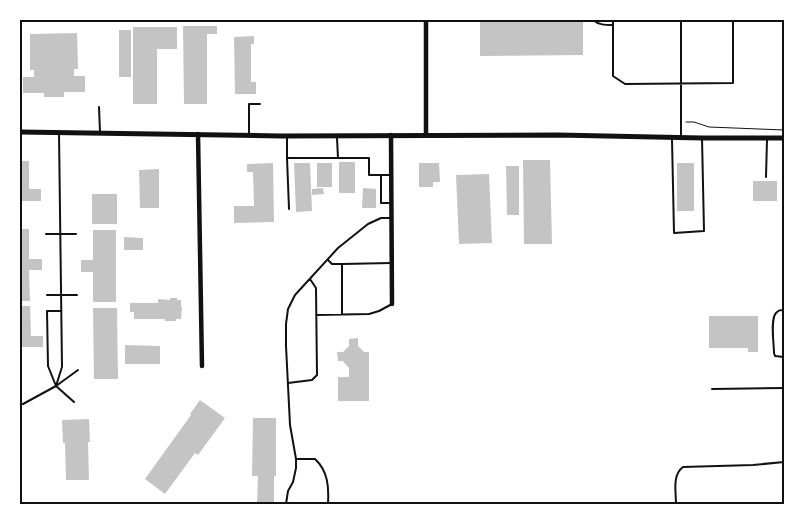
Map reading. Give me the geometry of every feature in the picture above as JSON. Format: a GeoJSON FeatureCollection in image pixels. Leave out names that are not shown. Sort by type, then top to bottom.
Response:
{"type":"FeatureCollection","features":[{"type":"Feature","properties":{"kind":"street"},"geometry":{"type":"LineString","coordinates":[[426,20],[426,135]]}},
{"type":"Feature","properties":{"kind":"street"},"geometry":{"type":"LineString","coordinates":[[20,132],[287,136],[558,135],[784,138]]}},
{"type":"Feature","properties":{"kind":"street"},"geometry":{"type":"LineString","coordinates":[[198,134],[202,366]]}},
{"type":"Feature","properties":{"kind":"street"},"geometry":{"type":"LineString","coordinates":[[391,135],[392,304]]}},
{"type":"Feature","properties":{"kind":"lane"},"geometry":{"type":"LineString","coordinates":[[593,20],[602,25],[613,25]]}},
{"type":"Feature","properties":{"kind":"lane"},"geometry":{"type":"LineString","coordinates":[[613,20],[613,76],[625,84],[733,83],[732,20]]}},
{"type":"Feature","properties":{"kind":"lane"},"geometry":{"type":"LineString","coordinates":[[681,20],[681,137]]}},
{"type":"Feature","properties":{"kind":"lane"},"geometry":{"type":"LineString","coordinates":[[249,135],[249,104],[260,104]]}},
{"type":"Feature","properties":{"kind":"lane"},"geometry":{"type":"LineString","coordinates":[[100,107],[100,134]]}},
{"type":"Feature","properties":{"kind":"lane"},"geometry":{"type":"LineString","coordinates":[[56,386],[62,367],[59,133]]}},
{"type":"Feature","properties":{"kind":"lane"},"geometry":{"type":"LineString","coordinates":[[287,136],[290,209]]}},
{"type":"Feature","properties":{"kind":"lane"},"geometry":{"type":"LineString","coordinates":[[337,136],[338,158]]}},
{"type":"Feature","properties":{"kind":"lane"},"geometry":{"type":"LineString","coordinates":[[672,137],[674,233],[704,231],[702,138]]}},
{"type":"Feature","properties":{"kind":"lane"},"geometry":{"type":"LineString","coordinates":[[766,177],[767,138]]}},
{"type":"Feature","properties":{"kind":"lane"},"geometry":{"type":"LineString","coordinates":[[287,158],[369,158],[369,174],[391,175]]}},
{"type":"Feature","properties":{"kind":"lane"},"geometry":{"type":"LineString","coordinates":[[381,175],[382,203],[391,203]]}},
{"type":"Feature","properties":{"kind":"lane"},"geometry":{"type":"LineString","coordinates":[[286,504],[288,491],[293,482],[296,468],[290,425],[286,324],[288,309],[295,295],[338,248],[368,224],[381,218],[391,218]]}},
{"type":"Feature","properties":{"kind":"lane"},"geometry":{"type":"LineString","coordinates":[[46,234],[76,234]]}},
{"type":"Feature","properties":{"kind":"lane"},"geometry":{"type":"LineString","coordinates":[[328,260],[332,264],[392,263]]}},
{"type":"Feature","properties":{"kind":"lane"},"geometry":{"type":"LineString","coordinates":[[342,264],[342,314]]}},
{"type":"Feature","properties":{"kind":"lane"},"geometry":{"type":"LineString","coordinates":[[288,382],[312,380],[317,375],[316,288],[310,279]]}},
{"type":"Feature","properties":{"kind":"lane"},"geometry":{"type":"LineString","coordinates":[[47,295],[77,295]]}},
{"type":"Feature","properties":{"kind":"lane"},"geometry":{"type":"LineString","coordinates":[[316,315],[369,314],[392,304]]}},
{"type":"Feature","properties":{"kind":"lane"},"geometry":{"type":"LineString","coordinates":[[784,310],[777,312],[773,319],[774,353],[777,357],[784,357]]}},
{"type":"Feature","properties":{"kind":"lane"},"geometry":{"type":"LineString","coordinates":[[61,311],[47,311],[48,366],[56,386],[74,402]]}},
{"type":"Feature","properties":{"kind":"lane"},"geometry":{"type":"LineString","coordinates":[[23,404],[56,386],[78,370]]}},
{"type":"Feature","properties":{"kind":"lane"},"geometry":{"type":"LineString","coordinates":[[712,389],[784,388]]}},
{"type":"Feature","properties":{"kind":"lane"},"geometry":{"type":"LineString","coordinates":[[296,459],[315,459],[320,464],[326,476],[328,504]]}},
{"type":"Feature","properties":{"kind":"lane"},"geometry":{"type":"LineString","coordinates":[[676,504],[676,476],[678,470],[683,467],[784,462]]}},
{"type":"Feature","properties":{"kind":"path"},"geometry":{"type":"LineString","coordinates":[[681,122],[694,122],[720,128],[784,130]]}},
{"type":"Feature","properties":{"kind":"building"},"geometry":{"type":"Polygon","coordinates":[[[480,20],[583,20],[583,55],[480,56],[480,20]]]}},
{"type":"Feature","properties":{"kind":"building"},"geometry":{"type":"Polygon","coordinates":[[[183,26],[217,26],[217,34],[207,34],[207,104],[184,104],[183,26]]]}},
{"type":"Feature","properties":{"kind":"building"},"geometry":{"type":"Polygon","coordinates":[[[133,27],[177,27],[177,49],[157,49],[157,104],[133,104],[133,27]]]}},
{"type":"Feature","properties":{"kind":"building"},"geometry":{"type":"Polygon","coordinates":[[[119,30],[131,30],[131,77],[119,77],[119,30]]]}},
{"type":"Feature","properties":{"kind":"building"},"geometry":{"type":"Polygon","coordinates":[[[77,33],[78,69],[74,69],[74,76],[85,76],[85,92],[64,92],[64,97],[44,97],[44,93],[23,93],[23,77],[34,77],[34,70],[30,70],[30,34],[77,33]]]}},
{"type":"Feature","properties":{"kind":"building"},"geometry":{"type":"Polygon","coordinates":[[[254,36],[254,44],[251,44],[251,82],[256,82],[256,94],[235,94],[234,37],[254,36]]]}},
{"type":"Feature","properties":{"kind":"building"},"geometry":{"type":"Polygon","coordinates":[[[523,160],[550,160],[552,244],[524,244],[523,160]]]}},
{"type":"Feature","properties":{"kind":"building"},"geometry":{"type":"Polygon","coordinates":[[[20,161],[29,161],[29,189],[41,189],[41,201],[20,201],[20,161]]]}},
{"type":"Feature","properties":{"kind":"building"},"geometry":{"type":"Polygon","coordinates":[[[339,162],[355,162],[355,193],[339,193],[339,162]]]}},
{"type":"Feature","properties":{"kind":"building"},"geometry":{"type":"Polygon","coordinates":[[[273,163],[274,222],[234,223],[234,206],[254,206],[253,172],[247,172],[247,164],[273,163]]]}},
{"type":"Feature","properties":{"kind":"building"},"geometry":{"type":"Polygon","coordinates":[[[294,163],[310,163],[312,211],[296,212],[294,163]]]}},
{"type":"Feature","properties":{"kind":"building"},"geometry":{"type":"Polygon","coordinates":[[[317,163],[332,163],[332,187],[317,187],[317,163]]]}},
{"type":"Feature","properties":{"kind":"building"},"geometry":{"type":"Polygon","coordinates":[[[419,163],[439,163],[440,182],[433,182],[433,187],[419,187],[419,163]]]}},
{"type":"Feature","properties":{"kind":"building"},"geometry":{"type":"Polygon","coordinates":[[[677,163],[694,163],[694,211],[677,211],[677,163]]]}},
{"type":"Feature","properties":{"kind":"building"},"geometry":{"type":"Polygon","coordinates":[[[506,166],[519,166],[519,215],[507,215],[506,166]]]}},
{"type":"Feature","properties":{"kind":"building"},"geometry":{"type":"Polygon","coordinates":[[[159,169],[159,208],[140,208],[139,170],[159,169]]]}},
{"type":"Feature","properties":{"kind":"building"},"geometry":{"type":"Polygon","coordinates":[[[489,174],[492,243],[459,244],[456,175],[489,174]]]}},
{"type":"Feature","properties":{"kind":"building"},"geometry":{"type":"Polygon","coordinates":[[[753,181],[777,181],[777,201],[753,201],[753,181]]]}},
{"type":"Feature","properties":{"kind":"building"},"geometry":{"type":"Polygon","coordinates":[[[323,188],[324,194],[312,195],[312,189],[323,188]]]}},
{"type":"Feature","properties":{"kind":"building"},"geometry":{"type":"Polygon","coordinates":[[[363,188],[376,189],[376,208],[362,208],[363,188]]]}},
{"type":"Feature","properties":{"kind":"building"},"geometry":{"type":"Polygon","coordinates":[[[92,194],[117,194],[117,224],[92,224],[92,194]]]}},
{"type":"Feature","properties":{"kind":"building"},"geometry":{"type":"Polygon","coordinates":[[[20,229],[29,229],[29,259],[42,259],[42,270],[29,270],[30,301],[20,301],[20,229]]]}},
{"type":"Feature","properties":{"kind":"building"},"geometry":{"type":"Polygon","coordinates":[[[93,230],[116,230],[116,302],[93,302],[93,272],[81,272],[81,260],[93,260],[93,230]]]}},
{"type":"Feature","properties":{"kind":"building"},"geometry":{"type":"Polygon","coordinates":[[[124,237],[143,238],[143,250],[124,250],[124,237]]]}},
{"type":"Feature","properties":{"kind":"building"},"geometry":{"type":"Polygon","coordinates":[[[170,298],[181,300],[181,319],[165,321],[165,319],[134,319],[134,312],[130,312],[130,303],[158,303],[158,299],[170,300],[170,298]]]}},
{"type":"Feature","properties":{"kind":"building"},"geometry":{"type":"Polygon","coordinates":[[[20,306],[30,306],[31,336],[43,336],[43,347],[20,347],[20,306]]]}},
{"type":"Feature","properties":{"kind":"building"},"geometry":{"type":"Polygon","coordinates":[[[93,308],[117,308],[118,379],[94,379],[93,308]]]}},
{"type":"Feature","properties":{"kind":"building"},"geometry":{"type":"Polygon","coordinates":[[[709,316],[758,316],[758,352],[748,352],[748,348],[709,348],[709,316]]]}},
{"type":"Feature","properties":{"kind":"building"},"geometry":{"type":"Polygon","coordinates":[[[358,338],[358,346],[364,352],[369,352],[369,401],[338,401],[338,377],[349,377],[349,368],[343,361],[338,361],[337,352],[343,352],[349,346],[349,339],[358,338]]]}},
{"type":"Feature","properties":{"kind":"building"},"geometry":{"type":"Polygon","coordinates":[[[125,345],[160,346],[160,364],[125,364],[125,345]]]}},
{"type":"Feature","properties":{"kind":"building"},"geometry":{"type":"Polygon","coordinates":[[[200,400],[225,418],[198,455],[195,453],[165,494],[145,479],[200,400]]]}},
{"type":"Feature","properties":{"kind":"building"},"geometry":{"type":"Polygon","coordinates":[[[253,418],[276,418],[274,504],[257,504],[258,476],[252,476],[253,418]]]}},
{"type":"Feature","properties":{"kind":"building"},"geometry":{"type":"Polygon","coordinates":[[[89,419],[89,480],[66,480],[62,420],[89,419]]]}}]}
